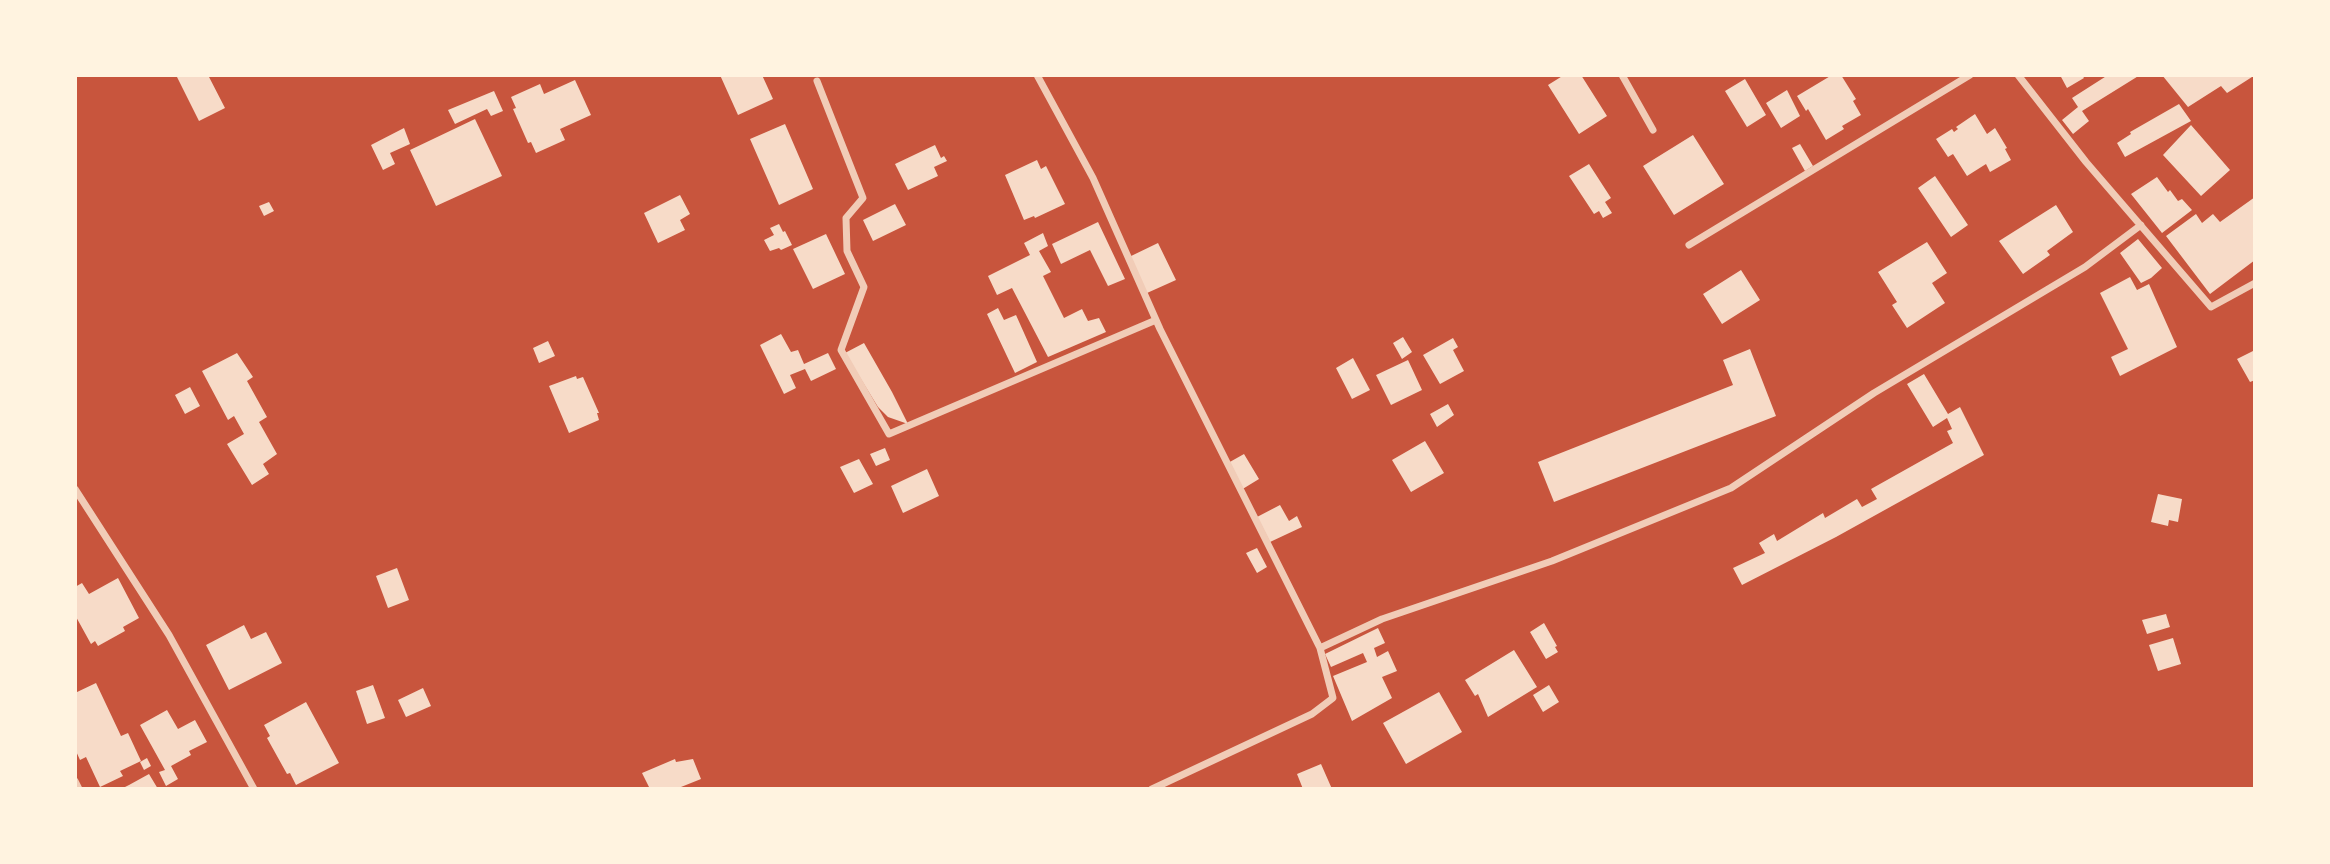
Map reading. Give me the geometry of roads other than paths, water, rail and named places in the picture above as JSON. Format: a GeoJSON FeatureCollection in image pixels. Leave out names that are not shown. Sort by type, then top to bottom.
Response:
{"type":"FeatureCollection","features":[{"type":"Feature","properties":{"kind":"street"},"geometry":{"type":"LineString","coordinates":[[1037,75],[1093,178],[1156,320],[1320,648],[1333,698],[1312,714],[1152,789]]}},
{"type":"Feature","properties":{"kind":"street"},"geometry":{"type":"LineString","coordinates":[[1622,75],[1653,130]]}},
{"type":"Feature","properties":{"kind":"street"},"geometry":{"type":"LineString","coordinates":[[1689,245],[1970,75]]}},
{"type":"Feature","properties":{"kind":"street"},"geometry":{"type":"LineString","coordinates":[[2018,75],[2086,162],[2211,307],[2255,283]]}},
{"type":"Feature","properties":{"kind":"street"},"geometry":{"type":"LineString","coordinates":[[817,81],[863,198],[846,218],[847,251],[864,287],[841,350],[889,434],[1156,320]]}},
{"type":"Feature","properties":{"kind":"street"},"geometry":{"type":"LineString","coordinates":[[1320,648],[1382,619],[1552,561],[1731,488],[1874,393],[2085,267],[2141,225]]}},
{"type":"Feature","properties":{"kind":"street"},"geometry":{"type":"LineString","coordinates":[[75,489],[169,635],[254,789]]}},
{"type":"Feature","properties":{"kind":"street"},"geometry":{"type":"LineString","coordinates":[[75,781],[79,789]]}}]}
